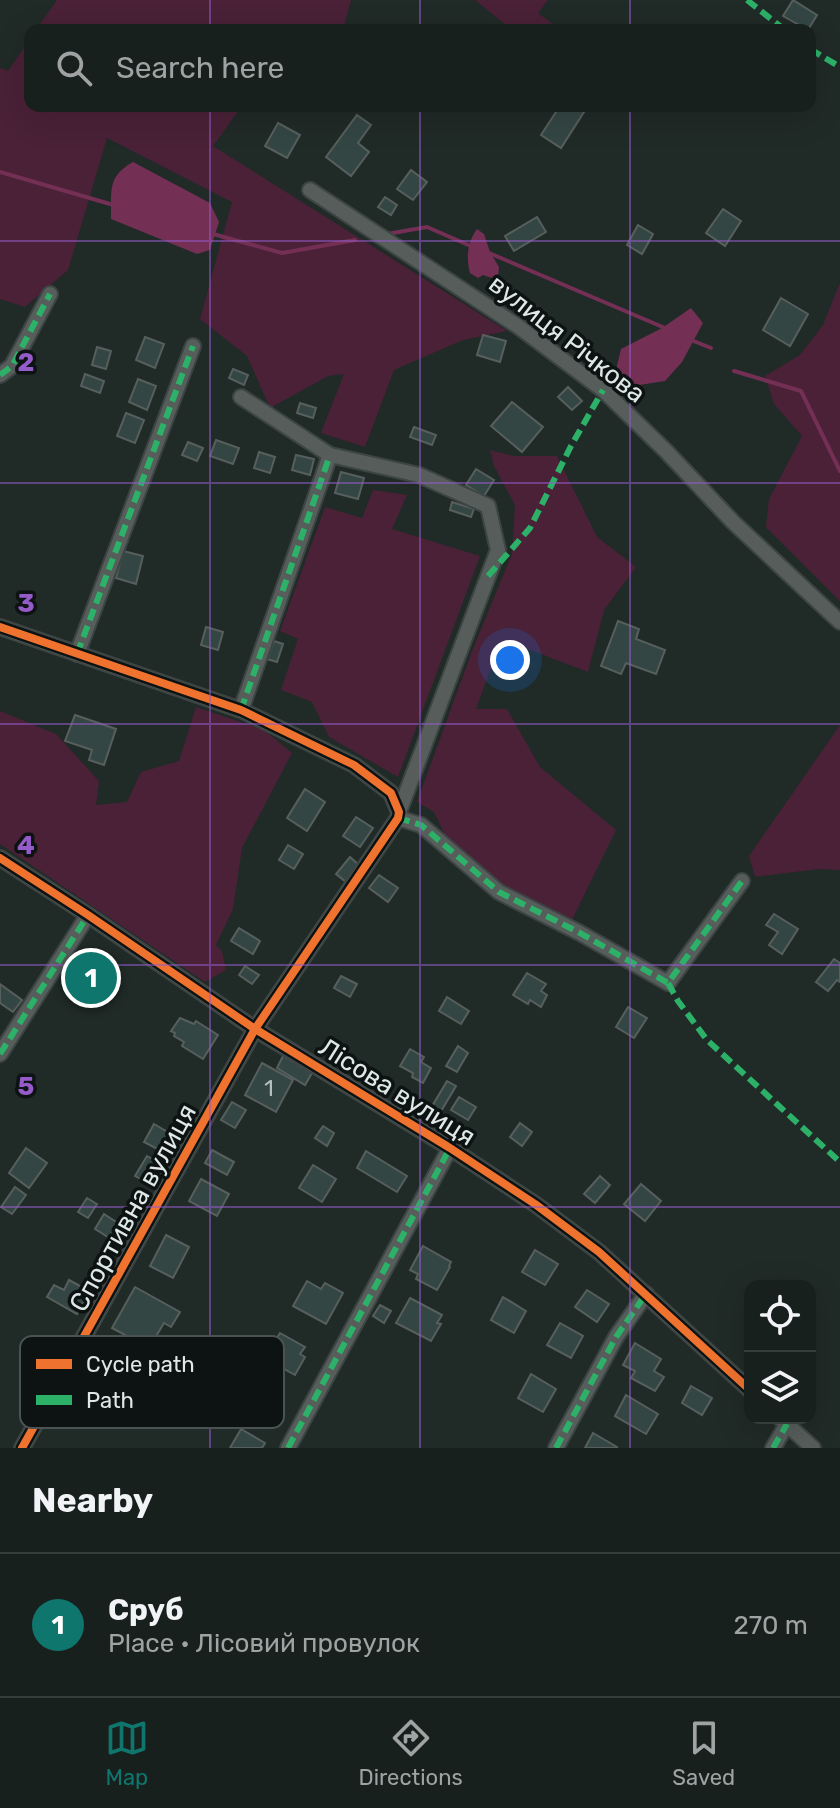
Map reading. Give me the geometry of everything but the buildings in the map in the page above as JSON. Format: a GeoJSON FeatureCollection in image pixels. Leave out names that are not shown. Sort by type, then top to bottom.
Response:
{"type":"FeatureCollection","features":[{"type":"Feature","properties":{"kind":"street","name":"вулиця Річкова"},"geometry":{"type":"LineString","coordinates":[[310,190],[519,327],[603,390],[733,522],[840,622]]}},
{"type":"Feature","properties":{"kind":"street"},"geometry":{"type":"LineString","coordinates":[[0,375],[12,366],[50,294]]}},
{"type":"Feature","properties":{"kind":"street"},"geometry":{"type":"LineString","coordinates":[[77,654],[193,346]]}},
{"type":"Feature","properties":{"kind":"street"},"geometry":{"type":"LineString","coordinates":[[241,397],[330,455],[241,710]]}},
{"type":"Feature","properties":{"kind":"street","name":"Спортивна вулиця"},"geometry":{"type":"LineString","coordinates":[[84,1336],[255,1029],[399,815],[498,550],[488,506],[419,475],[330,455]]}},
{"type":"Feature","properties":{"kind":"street"},"geometry":{"type":"LineString","coordinates":[[0,627],[241,710],[354,765],[391,793],[399,815],[421,825],[499,892],[668,983],[742,881]]}},
{"type":"Feature","properties":{"kind":"street","name":"Лісова вулиця"},"geometry":{"type":"LineString","coordinates":[[0,858],[255,1029],[450,1148],[535,1204],[599,1252],[744,1384]]}},
{"type":"Feature","properties":{"kind":"street"},"geometry":{"type":"LineString","coordinates":[[0,1054],[88,915]]}},
{"type":"Feature","properties":{"kind":"street"},"geometry":{"type":"LineString","coordinates":[[288,1448],[450,1148]]}},
{"type":"Feature","properties":{"kind":"street"},"geometry":{"type":"LineString","coordinates":[[556,1448],[616,1337],[646,1294]]}},
{"type":"Feature","properties":{"kind":"street"},"geometry":{"type":"LineString","coordinates":[[773,1448],[782,1424]]}},
{"type":"Feature","properties":{"kind":"street"},"geometry":{"type":"LineString","coordinates":[[786,1424],[813,1448]]}},
{"type":"Feature","properties":{"kind":"street","name":"Спортивна вулиця"},"geometry":{"type":"LineString","coordinates":[[22,1448],[33,1428]]}},
{"type":"Feature","properties":{"kind":"shaded area"},"geometry":{"type":"Polygon","coordinates":[[[57,0],[351,0],[345,24],[40,24],[57,0]]]}},
{"type":"Feature","properties":{"kind":"shaded area"},"geometry":{"type":"Polygon","coordinates":[[[475,0],[548,0],[538,13],[553,24],[505,24],[475,0]]]}},
{"type":"Feature","properties":{"kind":"shaded area"},"geometry":{"type":"Polygon","coordinates":[[[24,48],[24,112],[238,112],[213,146],[507,331],[463,340],[394,370],[365,447],[321,433],[344,374],[328,376],[270,408],[247,356],[200,319],[232,202],[107,138],[68,270],[25,307],[0,299],[0,68],[8,71],[24,48]]]}},
{"type":"Feature","properties":{"kind":"shaded area"},"geometry":{"type":"Polygon","coordinates":[[[133,162],[210,203],[219,222],[210,250],[197,254],[111,219],[114,180],[133,162]]]}},
{"type":"Feature","properties":{"kind":"shaded area"},"geometry":{"type":"Polygon","coordinates":[[[477,229],[484,234],[499,267],[498,277],[483,275],[478,278],[470,273],[468,251],[477,229]]]}},
{"type":"Feature","properties":{"kind":"shaded area"},"geometry":{"type":"Polygon","coordinates":[[[839,285],[840,601],[766,527],[769,499],[802,436],[774,404],[765,376],[800,355],[823,325],[839,285]]]}},
{"type":"Feature","properties":{"kind":"shaded area"},"geometry":{"type":"Polygon","coordinates":[[[691,308],[703,323],[682,362],[665,381],[633,386],[616,370],[621,349],[662,328],[691,308]]]}},
{"type":"Feature","properties":{"kind":"shaded area"},"geometry":{"type":"Polygon","coordinates":[[[490,450],[514,456],[557,456],[597,537],[636,567],[604,610],[588,672],[520,646],[497,652],[476,709],[507,709],[540,767],[616,830],[571,922],[518,901],[445,835],[434,812],[417,802],[472,651],[512,554],[515,505],[494,466],[490,450]]]}},
{"type":"Feature","properties":{"kind":"shaded area"},"geometry":{"type":"Polygon","coordinates":[[[373,490],[407,495],[392,529],[480,556],[398,777],[329,737],[312,702],[281,690],[298,639],[280,631],[325,507],[362,518],[373,490]]]}},
{"type":"Feature","properties":{"kind":"shaded area"},"geometry":{"type":"Polygon","coordinates":[[[196,707],[264,730],[292,753],[242,848],[233,909],[216,945],[222,951],[226,970],[205,982],[0,844],[0,711],[56,734],[99,781],[96,805],[127,802],[141,772],[179,761],[196,707]]]}},
{"type":"Feature","properties":{"kind":"shaded area"},"geometry":{"type":"Polygon","coordinates":[[[840,725],[840,870],[818,869],[755,877],[749,856],[840,725]]]}},
{"type":"Feature","properties":{"kind":"waterway"},"geometry":{"type":"LineString","coordinates":[[0,172],[117,206]]}},
{"type":"Feature","properties":{"kind":"waterway"},"geometry":{"type":"LineString","coordinates":[[387,234],[427,227],[473,247]]}},
{"type":"Feature","properties":{"kind":"waterway"},"geometry":{"type":"LineString","coordinates":[[213,234],[282,253],[355,240]]}},
{"type":"Feature","properties":{"kind":"waterway"},"geometry":{"type":"LineString","coordinates":[[489,253],[665,328]]}},
{"type":"Feature","properties":{"kind":"waterway"},"geometry":{"type":"LineString","coordinates":[[691,340],[711,348]]}},
{"type":"Feature","properties":{"kind":"waterway"},"geometry":{"type":"LineString","coordinates":[[734,371],[801,391],[840,471]]}},
{"type":"Feature","properties":{"kind":"marked path"},"geometry":{"type":"LineString","coordinates":[[747,0],[777,24]]}},
{"type":"Feature","properties":{"kind":"marked path"},"geometry":{"type":"LineString","coordinates":[[816,53],[840,67]]}},
{"type":"Feature","properties":{"kind":"marked path"},"geometry":{"type":"LineString","coordinates":[[0,375],[12,366],[50,294]]}},
{"type":"Feature","properties":{"kind":"marked path"},"geometry":{"type":"LineString","coordinates":[[77,654],[193,346]]}},
{"type":"Feature","properties":{"kind":"marked path"},"geometry":{"type":"LineString","coordinates":[[488,576],[530,528],[603,390]]}},
{"type":"Feature","properties":{"kind":"marked path"},"geometry":{"type":"LineString","coordinates":[[241,710],[330,455]]}},
{"type":"Feature","properties":{"kind":"marked path"},"geometry":{"type":"LineString","coordinates":[[398,818],[421,825],[499,892],[668,983],[742,881]]}},
{"type":"Feature","properties":{"kind":"marked path"},"geometry":{"type":"LineString","coordinates":[[0,1054],[88,915]]}},
{"type":"Feature","properties":{"kind":"marked path"},"geometry":{"type":"LineString","coordinates":[[668,983],[707,1040],[840,1162]]}},
{"type":"Feature","properties":{"kind":"marked path"},"geometry":{"type":"LineString","coordinates":[[288,1448],[450,1148]]}},
{"type":"Feature","properties":{"kind":"marked path"},"geometry":{"type":"LineString","coordinates":[[556,1448],[616,1337],[646,1294]]}},
{"type":"Feature","properties":{"kind":"marked path"},"geometry":{"type":"LineString","coordinates":[[773,1448],[787,1424]]}},
{"type":"Feature","properties":{"kind":"cycle path"},"geometry":{"type":"LineString","coordinates":[[0,627],[241,710],[354,765],[391,793],[399,812],[398,818],[255,1029],[84,1336]]}},
{"type":"Feature","properties":{"kind":"cycle path"},"geometry":{"type":"LineString","coordinates":[[0,858],[255,1029],[450,1148],[535,1204],[599,1252],[744,1385]]}},
{"type":"Feature","properties":{"kind":"cycle path"},"geometry":{"type":"LineString","coordinates":[[22,1448],[33,1428]]}},
{"type":"Feature","properties":{"kind":"place","name":"Сруб"},"geometry":{"type":"Point","coordinates":[91,978]}}]}
